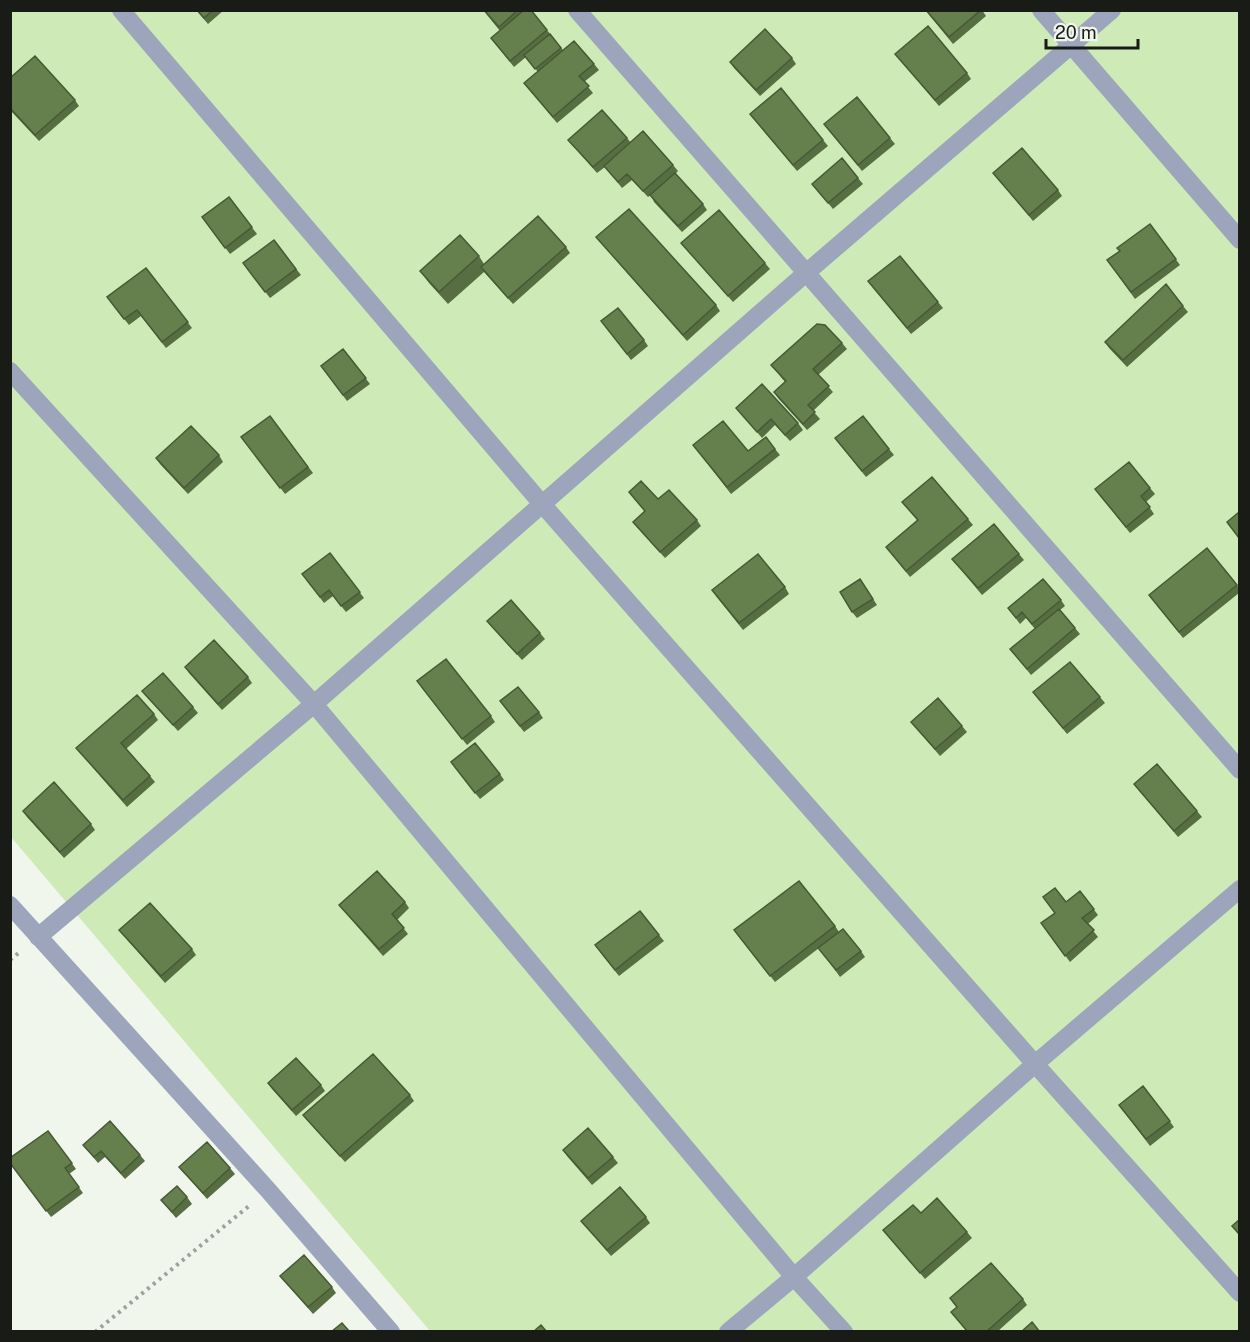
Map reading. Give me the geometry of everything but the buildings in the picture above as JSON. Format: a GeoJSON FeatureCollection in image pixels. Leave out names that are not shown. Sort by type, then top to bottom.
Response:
{"type":"FeatureCollection","features":[{"type":"Feature","properties":{"kind":"street"},"geometry":{"type":"LineString","coordinates":[[121,10],[542,504],[1239,1293]]}},
{"type":"Feature","properties":{"kind":"street"},"geometry":{"type":"LineString","coordinates":[[577,10],[1239,770]]}},
{"type":"Feature","properties":{"kind":"street"},"geometry":{"type":"LineString","coordinates":[[1041,10],[1239,240]]}},
{"type":"Feature","properties":{"kind":"street"},"geometry":{"type":"LineString","coordinates":[[38,937],[314,704],[806,273],[1113,10]]}},
{"type":"Feature","properties":{"kind":"street"},"geometry":{"type":"LineString","coordinates":[[10,371],[314,704],[794,1277],[844,1332]]}},
{"type":"Feature","properties":{"kind":"street"},"geometry":{"type":"LineString","coordinates":[[728,1332],[1239,889]]}},
{"type":"Feature","properties":{"kind":"street"},"geometry":{"type":"LineString","coordinates":[[10,905],[268,1190],[391,1332]]}},
{"type":"Feature","properties":{"kind":"path"},"geometry":{"type":"LineString","coordinates":[[95,1332],[268,1190]]}},
{"type":"Feature","properties":{"kind":"green space"},"geometry":{"type":"Polygon","coordinates":[[[10,11],[1239,11],[1239,1331],[430,1331],[11,837],[10,11]]]}}]}
